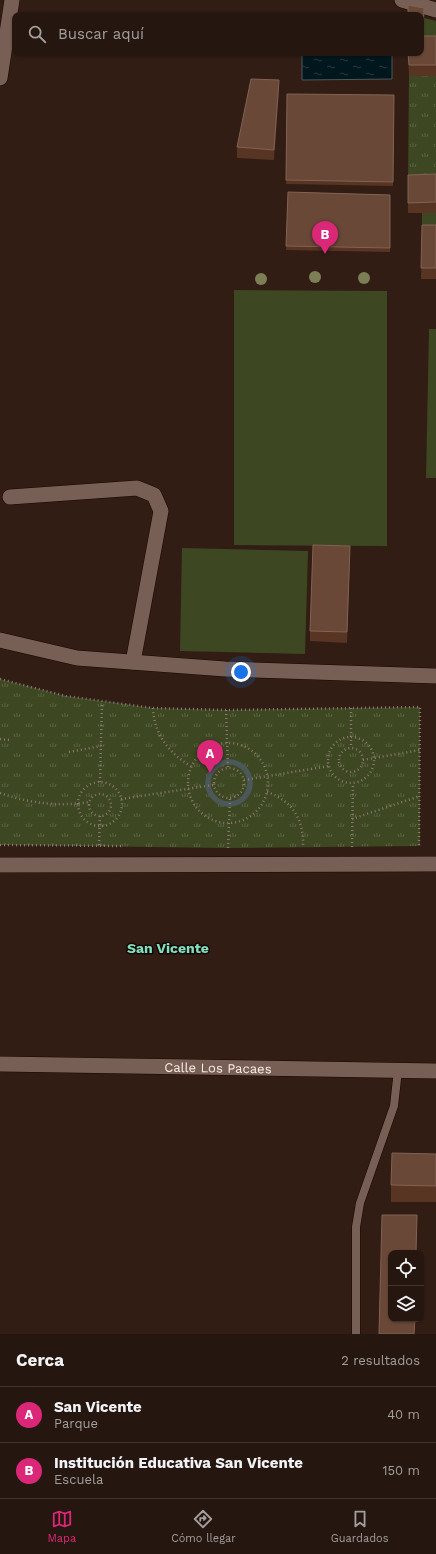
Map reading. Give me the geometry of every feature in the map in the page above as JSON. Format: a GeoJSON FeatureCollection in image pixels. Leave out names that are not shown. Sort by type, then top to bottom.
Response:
{"type":"FeatureCollection","features":[{"type":"Feature","properties":{"kind":"street"},"geometry":{"type":"LineString","coordinates":[[0,78],[12,0]]}},
{"type":"Feature","properties":{"kind":"street"},"geometry":{"type":"LineString","coordinates":[[402,0],[436,10]]}},
{"type":"Feature","properties":{"kind":"street"},"geometry":{"type":"LineString","coordinates":[[10,497],[137,488],[154,495],[161,511],[134,662]]}},
{"type":"Feature","properties":{"kind":"street"},"geometry":{"type":"LineString","coordinates":[[0,640],[78,658],[225,669],[436,676]]}},
{"type":"Feature","properties":{"kind":"street"},"geometry":{"type":"LineString","coordinates":[[0,865],[436,864]]}},
{"type":"Feature","properties":{"kind":"street","name":"Calle Los Pacaes"},"geometry":{"type":"LineString","coordinates":[[0,1064],[436,1071]]}},
{"type":"Feature","properties":{"kind":"lane"},"geometry":{"type":"LineString","coordinates":[[356,1334],[356,1227],[360,1202],[394,1106],[398,1070]]}},
{"type":"Feature","properties":{"kind":"path"},"geometry":{"type":"LineString","coordinates":[[0,679],[45,691],[102,702],[153,708],[226,710],[420,707],[420,846],[412,846]]}},
{"type":"Feature","properties":{"kind":"path"},"geometry":{"type":"LineString","coordinates":[[100,782],[102,702]]}},
{"type":"Feature","properties":{"kind":"path"},"geometry":{"type":"LineString","coordinates":[[153,708],[153,719],[160,737],[173,753],[192,767]]}},
{"type":"Feature","properties":{"kind":"path"},"geometry":{"type":"LineString","coordinates":[[350,708],[351,748]]}},
{"type":"Feature","properties":{"kind":"path"},"geometry":{"type":"LineString","coordinates":[[226,710],[228,768]]}},
{"type":"Feature","properties":{"kind":"path"},"geometry":{"type":"LineString","coordinates":[[351,737],[363,741],[369,745],[374,759],[370,773],[365,779],[353,782],[343,781],[336,777],[330,766],[329,757],[335,744],[341,740],[351,737]]}},
{"type":"Feature","properties":{"kind":"path"},"geometry":{"type":"LineString","coordinates":[[0,739],[10,740]]}},
{"type":"Feature","properties":{"kind":"path"},"geometry":{"type":"LineString","coordinates":[[228,743],[243,746],[255,753],[264,764],[268,777],[267,792],[264,801],[257,811],[246,819],[228,823],[209,818],[199,810],[192,800],[188,788],[189,774],[194,762],[204,751],[216,745],[228,743]]}},
{"type":"Feature","properties":{"kind":"path"},"geometry":{"type":"LineString","coordinates":[[69,752],[101,746]]}},
{"type":"Feature","properties":{"kind":"path"},"geometry":{"type":"LineString","coordinates":[[351,748],[360,753],[362,760],[362,764],[357,770],[350,772],[343,768],[339,762],[341,754],[346,749],[351,748]]}},
{"type":"Feature","properties":{"kind":"path"},"geometry":{"type":"LineString","coordinates":[[362,760],[420,750]]}},
{"type":"Feature","properties":{"kind":"path"},"geometry":{"type":"LineString","coordinates":[[244,780],[330,766]]}},
{"type":"Feature","properties":{"kind":"path"},"geometry":{"type":"LineString","coordinates":[[224,768],[238,771],[244,780],[244,785],[240,794],[230,798],[222,797],[214,790],[213,785],[215,775],[224,768]]}},
{"type":"Feature","properties":{"kind":"path"},"geometry":{"type":"LineString","coordinates":[[100,782],[114,787],[121,799],[120,813],[110,824],[100,826],[88,823],[79,812],[79,797],[87,786],[100,782]]}},
{"type":"Feature","properties":{"kind":"path"},"geometry":{"type":"LineString","coordinates":[[352,847],[353,782]]}},
{"type":"Feature","properties":{"kind":"path"},"geometry":{"type":"LineString","coordinates":[[121,799],[213,785]]}},
{"type":"Feature","properties":{"kind":"path"},"geometry":{"type":"LineString","coordinates":[[267,792],[288,803],[297,814],[302,827],[303,847]]}},
{"type":"Feature","properties":{"kind":"path"},"geometry":{"type":"LineString","coordinates":[[0,793],[33,803],[78,804],[89,802]]}},
{"type":"Feature","properties":{"kind":"path"},"geometry":{"type":"LineString","coordinates":[[98,794],[108,798],[110,808],[105,814],[100,815],[92,813],[89,802],[92,797],[98,794]]}},
{"type":"Feature","properties":{"kind":"path"},"geometry":{"type":"LineString","coordinates":[[352,819],[420,796]]}},
{"type":"Feature","properties":{"kind":"path"},"geometry":{"type":"LineString","coordinates":[[228,848],[230,798]]}},
{"type":"Feature","properties":{"kind":"path"},"geometry":{"type":"LineString","coordinates":[[100,815],[100,845]]}},
{"type":"Feature","properties":{"kind":"path"},"geometry":{"type":"LineString","coordinates":[[0,845],[130,846]]}},
{"type":"Feature","properties":{"kind":"path"},"geometry":{"type":"LineString","coordinates":[[220,847],[235,848]]}},
{"type":"Feature","properties":{"kind":"path"},"geometry":{"type":"LineString","coordinates":[[296,847],[310,847]]}},
{"type":"Feature","properties":{"kind":"path"},"geometry":{"type":"LineString","coordinates":[[345,847],[360,847]]}},
{"type":"Feature","properties":{"kind":"green space"},"geometry":{"type":"Polygon","coordinates":[[[424,18],[436,21],[436,46],[424,46],[424,18]]]}},
{"type":"Feature","properties":{"kind":"green space"},"geometry":{"type":"Polygon","coordinates":[[[409,76],[436,76],[436,185],[408,185],[409,76]]]}},
{"type":"Feature","properties":{"kind":"green space"},"geometry":{"type":"Polygon","coordinates":[[[422,213],[436,213],[436,236],[422,236],[422,213]]]}},
{"type":"Feature","properties":{"kind":"green space"},"geometry":{"type":"Polygon","coordinates":[[[234,290],[387,291],[387,546],[234,545],[234,290]]]}},
{"type":"Feature","properties":{"kind":"green space"},"geometry":{"type":"Polygon","coordinates":[[[429,329],[436,329],[436,478],[426,478],[429,329]]]}},
{"type":"Feature","properties":{"kind":"green space"},"geometry":{"type":"Polygon","coordinates":[[[182,548],[308,551],[305,654],[180,651],[182,548]]]}},
{"type":"Feature","properties":{"kind":"green space"},"geometry":{"type":"Polygon","coordinates":[[[0,679],[66,696],[153,708],[226,710],[420,707],[420,846],[228,848],[0,845],[0,679]]]}},
{"type":"Feature","properties":{"kind":"water"},"geometry":{"type":"Polygon","coordinates":[[[302,56],[392,56],[392,79],[302,80],[302,56]]]}},
{"type":"Feature","properties":{"kind":"building"},"geometry":{"type":"Polygon","coordinates":[[[408,5],[424,8],[424,12],[408,12],[408,5]]]}},
{"type":"Feature","properties":{"kind":"building"},"geometry":{"type":"Polygon","coordinates":[[[424,36],[436,36],[436,65],[409,65],[408,56],[424,56],[424,36]]]}},
{"type":"Feature","properties":{"kind":"building"},"geometry":{"type":"Polygon","coordinates":[[[251,79],[279,80],[274,150],[237,147],[251,79]]]}},
{"type":"Feature","properties":{"kind":"building"},"geometry":{"type":"Polygon","coordinates":[[[287,94],[394,95],[393,182],[286,180],[287,94]]]}},
{"type":"Feature","properties":{"kind":"building"},"geometry":{"type":"Polygon","coordinates":[[[436,174],[436,202],[408,203],[408,175],[436,174]]]}},
{"type":"Feature","properties":{"kind":"building"},"geometry":{"type":"Polygon","coordinates":[[[288,192],[390,195],[390,248],[286,246],[288,192]]]}},
{"type":"Feature","properties":{"kind":"building"},"geometry":{"type":"Polygon","coordinates":[[[422,225],[436,225],[436,268],[421,268],[422,225]]]}},
{"type":"Feature","properties":{"kind":"building"},"geometry":{"type":"Polygon","coordinates":[[[313,545],[350,546],[347,632],[310,631],[313,545]]]}},
{"type":"Feature","properties":{"kind":"building"},"geometry":{"type":"Polygon","coordinates":[[[392,1153],[436,1154],[436,1186],[391,1185],[392,1153]]]}},
{"type":"Feature","properties":{"kind":"building"},"geometry":{"type":"Polygon","coordinates":[[[382,1215],[417,1215],[416,1250],[388,1250],[388,1322],[415,1322],[414,1334],[379,1334],[382,1215]]]}},
{"type":"Feature","properties":{"kind":"waterway"},"geometry":{"type":"LineString","coordinates":[[225,762],[233,762],[241,765],[247,771],[250,783],[247,795],[241,801],[233,804],[225,804],[217,801],[211,795],[208,787],[208,779],[211,771],[217,765],[225,762]]}},
{"type":"Feature","properties":{"kind":"place","name":"Institución Educativa San Vicente"},"geometry":{"type":"Point","coordinates":[325,254]}},
{"type":"Feature","properties":{"kind":"place","name":"San Vicente"},"geometry":{"type":"Point","coordinates":[210,773]}},
{"type":"Feature","properties":{"kind":"district","name":"San Vicente"},"geometry":{"type":"Point","coordinates":[168,948]}}]}
